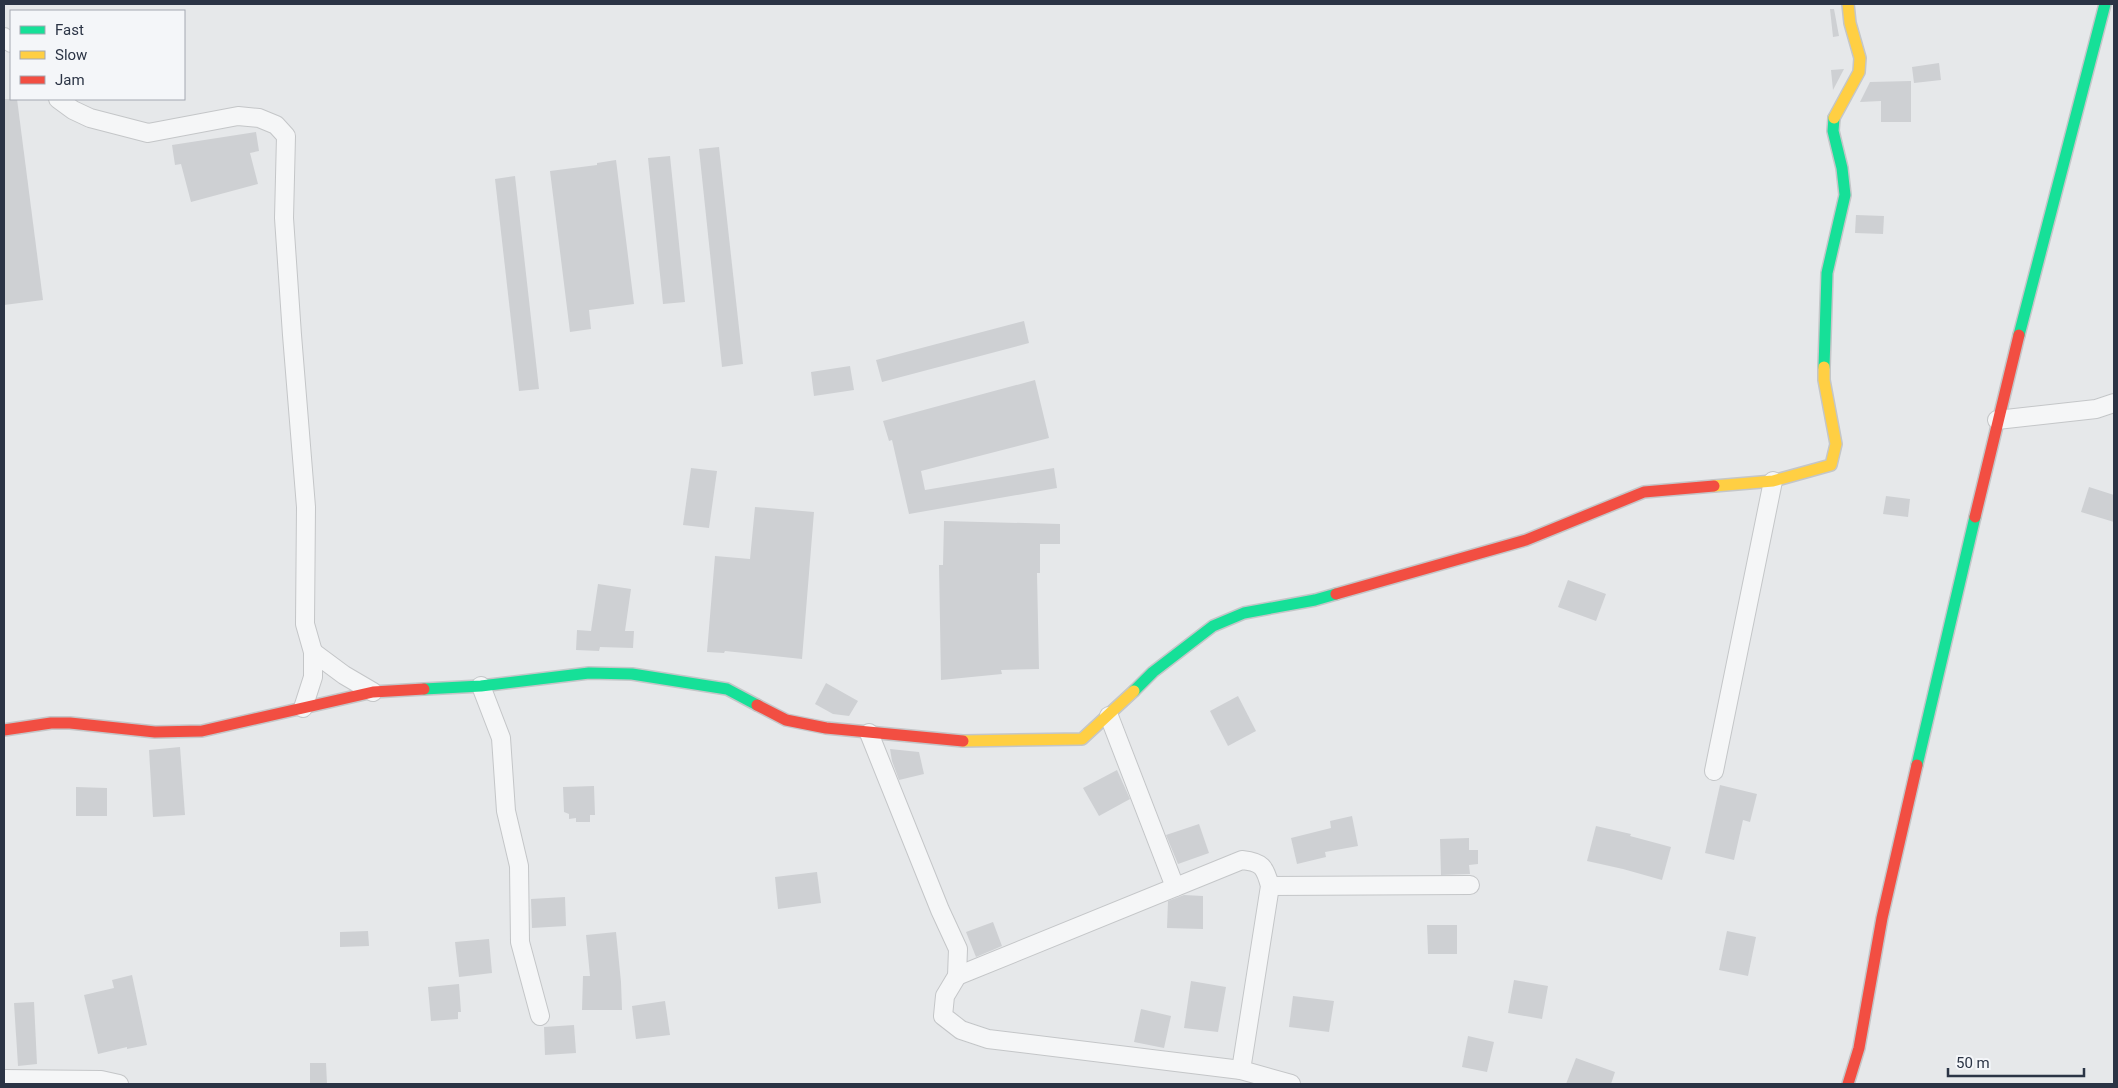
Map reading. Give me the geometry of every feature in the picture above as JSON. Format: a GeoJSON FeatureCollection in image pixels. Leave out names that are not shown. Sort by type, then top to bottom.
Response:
{"type":"FeatureCollection","features":[{"type":"Feature","properties":{"kind":"street"},"geometry":{"type":"LineString","coordinates":[[4,730],[51,723],[70,723],[155,732],[202,731],[373,692],[481,686],[589,672],[632,674],[706,685],[727,690],[786,720],[826,728],[950,741],[1082,739],[1109,716],[1152,672],[1213,626],[1244,613],[1315,600],[1526,540],[1644,492],[1774,482],[1831,465],[1836,444],[1824,380],[1827,273],[1844,196],[1842,168],[1833,125],[1859,72],[1860,58],[1850,23],[1848,4]]}},
{"type":"Feature","properties":{"kind":"street"},"geometry":{"type":"LineString","coordinates":[[1848,1084],[1859,1048],[1882,918],[1997,420],[2105,4]]}},
{"type":"Feature","properties":{"kind":"street"},"geometry":{"type":"LineString","coordinates":[[59,100],[73,110],[90,118],[148,133],[238,116],[259,118],[276,125],[286,136],[285,228],[306,507],[305,624],[313,652],[313,678],[303,708]]}},
{"type":"Feature","properties":{"kind":"street"},"geometry":{"type":"LineString","coordinates":[[1997,420],[2096,409],[2114,403]]}},
{"type":"Feature","properties":{"kind":"street"},"geometry":{"type":"LineString","coordinates":[[1714,771],[1774,482]]}},
{"type":"Feature","properties":{"kind":"street"},"geometry":{"type":"LineString","coordinates":[[313,652],[344,675],[373,692]]}},
{"type":"Feature","properties":{"kind":"street"},"geometry":{"type":"LineString","coordinates":[[481,686],[501,738],[506,811],[519,866],[520,942],[540,1016]]}},
{"type":"Feature","properties":{"kind":"street"},"geometry":{"type":"LineString","coordinates":[[1109,716],[1175,887]]}},
{"type":"Feature","properties":{"kind":"street"},"geometry":{"type":"LineString","coordinates":[[869,733],[940,910],[958,949],[957,976],[945,996],[943,1016],[961,1030],[988,1039],[1241,1070],[1291,1084]]}},
{"type":"Feature","properties":{"kind":"street"},"geometry":{"type":"LineString","coordinates":[[957,976],[1242,860],[1255,861],[1266,870],[1270,886],[1241,1070]]}},
{"type":"Feature","properties":{"kind":"street"},"geometry":{"type":"LineString","coordinates":[[1270,886],[1470,885]]}},
{"type":"Feature","properties":{"kind":"street"},"geometry":{"type":"LineString","coordinates":[[4,1079],[101,1080],[119,1084]]}},
{"type":"Feature","properties":{"kind":"building"},"geometry":{"type":"Polygon","coordinates":[[[1830,9],[1834,9],[1839,36],[1833,37],[1830,9]]]}},
{"type":"Feature","properties":{"kind":"building"},"geometry":{"type":"Polygon","coordinates":[[[1939,63],[1941,80],[1914,83],[1912,67],[1939,63]]]}},
{"type":"Feature","properties":{"kind":"building"},"geometry":{"type":"Polygon","coordinates":[[[1844,69],[1833,90],[1831,70],[1844,69]]]}},
{"type":"Feature","properties":{"kind":"building"},"geometry":{"type":"Polygon","coordinates":[[[1911,81],[1911,122],[1881,122],[1881,101],[1860,102],[1870,82],[1911,81]]]}},
{"type":"Feature","properties":{"kind":"building"},"geometry":{"type":"Polygon","coordinates":[[[4,99],[10,99],[17,100],[43,300],[4,305],[4,99]]]}},
{"type":"Feature","properties":{"kind":"building"},"geometry":{"type":"Polygon","coordinates":[[[256,132],[259,151],[250,153],[258,184],[191,202],[181,164],[175,165],[172,145],[256,132]]]}},
{"type":"Feature","properties":{"kind":"building"},"geometry":{"type":"Polygon","coordinates":[[[719,147],[743,364],[722,367],[699,149],[719,147]]]}},
{"type":"Feature","properties":{"kind":"building"},"geometry":{"type":"Polygon","coordinates":[[[670,156],[685,302],[663,304],[648,158],[670,156]]]}},
{"type":"Feature","properties":{"kind":"building"},"geometry":{"type":"Polygon","coordinates":[[[616,160],[634,304],[589,310],[591,329],[570,332],[550,171],[597,165],[597,163],[616,160]]]}},
{"type":"Feature","properties":{"kind":"building"},"geometry":{"type":"Polygon","coordinates":[[[515,176],[539,389],[519,391],[495,179],[515,176]]]}},
{"type":"Feature","properties":{"kind":"building"},"geometry":{"type":"Polygon","coordinates":[[[1856,215],[1884,216],[1883,234],[1855,233],[1856,215]]]}},
{"type":"Feature","properties":{"kind":"building"},"geometry":{"type":"Polygon","coordinates":[[[1024,321],[1029,343],[882,382],[876,360],[1024,321]]]}},
{"type":"Feature","properties":{"kind":"building"},"geometry":{"type":"Polygon","coordinates":[[[850,366],[854,390],[814,396],[811,372],[850,366]]]}},
{"type":"Feature","properties":{"kind":"building"},"geometry":{"type":"Polygon","coordinates":[[[1035,380],[1049,438],[921,471],[925,490],[1054,468],[1057,488],[909,514],[892,440],[889,441],[883,421],[1035,380]]]}},
{"type":"Feature","properties":{"kind":"building"},"geometry":{"type":"Polygon","coordinates":[[[691,468],[717,471],[709,528],[683,525],[691,468]]]}},
{"type":"Feature","properties":{"kind":"building"},"geometry":{"type":"Polygon","coordinates":[[[2089,487],[2114,495],[2114,522],[2081,512],[2089,487]]]}},
{"type":"Feature","properties":{"kind":"building"},"geometry":{"type":"Polygon","coordinates":[[[1886,496],[1910,499],[1908,517],[1883,514],[1886,496]]]}},
{"type":"Feature","properties":{"kind":"building"},"geometry":{"type":"Polygon","coordinates":[[[755,507],[814,512],[802,659],[725,651],[724,653],[707,652],[715,556],[750,559],[755,507]]]}},
{"type":"Feature","properties":{"kind":"building"},"geometry":{"type":"Polygon","coordinates":[[[944,521],[1060,524],[1060,544],[1040,544],[1040,573],[1037,573],[1039,669],[1001,670],[1002,674],[941,680],[939,565],[943,565],[944,521]]]}},
{"type":"Feature","properties":{"kind":"building"},"geometry":{"type":"Polygon","coordinates":[[[1568,580],[1606,594],[1596,621],[1558,607],[1568,580]]]}},
{"type":"Feature","properties":{"kind":"building"},"geometry":{"type":"Polygon","coordinates":[[[598,584],[631,589],[625,631],[634,631],[633,648],[600,647],[599,651],[576,650],[577,630],[591,631],[598,584]]]}},
{"type":"Feature","properties":{"kind":"building"},"geometry":{"type":"Polygon","coordinates":[[[826,683],[858,701],[849,716],[833,714],[815,704],[826,683]]]}},
{"type":"Feature","properties":{"kind":"building"},"geometry":{"type":"Polygon","coordinates":[[[1238,696],[1256,731],[1228,746],[1210,711],[1238,696]]]}},
{"type":"Feature","properties":{"kind":"building"},"geometry":{"type":"Polygon","coordinates":[[[180,747],[185,815],[153,817],[149,750],[180,747]]]}},
{"type":"Feature","properties":{"kind":"building"},"geometry":{"type":"Polygon","coordinates":[[[890,749],[919,752],[924,774],[899,780],[890,749]]]}},
{"type":"Feature","properties":{"kind":"building"},"geometry":{"type":"Polygon","coordinates":[[[1117,770],[1130,799],[1099,816],[1083,788],[1117,770]]]}},
{"type":"Feature","properties":{"kind":"building"},"geometry":{"type":"Polygon","coordinates":[[[1720,785],[1757,794],[1750,822],[1743,820],[1734,860],[1705,853],[1720,785]]]}},
{"type":"Feature","properties":{"kind":"building"},"geometry":{"type":"Polygon","coordinates":[[[594,786],[595,815],[590,815],[590,822],[576,822],[576,818],[569,819],[569,814],[564,812],[563,787],[594,786]]]}},
{"type":"Feature","properties":{"kind":"building"},"geometry":{"type":"Polygon","coordinates":[[[76,787],[107,788],[107,816],[76,816],[76,787]]]}},
{"type":"Feature","properties":{"kind":"building"},"geometry":{"type":"Polygon","coordinates":[[[1352,816],[1358,846],[1325,852],[1326,857],[1297,864],[1291,838],[1331,828],[1330,821],[1352,816]]]}},
{"type":"Feature","properties":{"kind":"building"},"geometry":{"type":"Polygon","coordinates":[[[1199,824],[1209,853],[1178,864],[1166,835],[1199,824]]]}},
{"type":"Feature","properties":{"kind":"building"},"geometry":{"type":"Polygon","coordinates":[[[1596,826],[1631,834],[1630,836],[1671,847],[1662,880],[1587,861],[1596,826]]]}},
{"type":"Feature","properties":{"kind":"building"},"geometry":{"type":"Polygon","coordinates":[[[1469,838],[1469,850],[1478,850],[1478,864],[1469,865],[1470,874],[1441,875],[1440,839],[1469,838]]]}},
{"type":"Feature","properties":{"kind":"building"},"geometry":{"type":"Polygon","coordinates":[[[817,872],[821,903],[778,909],[775,877],[817,872]]]}},
{"type":"Feature","properties":{"kind":"building"},"geometry":{"type":"Polygon","coordinates":[[[1184,895],[1203,896],[1203,929],[1167,928],[1168,901],[1184,895]]]}},
{"type":"Feature","properties":{"kind":"building"},"geometry":{"type":"Polygon","coordinates":[[[565,897],[566,926],[532,928],[531,899],[565,897]]]}},
{"type":"Feature","properties":{"kind":"building"},"geometry":{"type":"Polygon","coordinates":[[[993,922],[1002,946],[976,957],[966,932],[993,922]]]}},
{"type":"Feature","properties":{"kind":"building"},"geometry":{"type":"Polygon","coordinates":[[[1427,925],[1457,925],[1457,954],[1428,954],[1427,925]]]}},
{"type":"Feature","properties":{"kind":"building"},"geometry":{"type":"Polygon","coordinates":[[[368,931],[369,946],[340,947],[340,932],[368,931]]]}},
{"type":"Feature","properties":{"kind":"building"},"geometry":{"type":"Polygon","coordinates":[[[1727,931],[1756,937],[1748,976],[1719,970],[1727,931]]]}},
{"type":"Feature","properties":{"kind":"building"},"geometry":{"type":"Polygon","coordinates":[[[616,932],[622,1010],[582,1010],[583,976],[590,976],[586,935],[616,932]]]}},
{"type":"Feature","properties":{"kind":"building"},"geometry":{"type":"Polygon","coordinates":[[[489,939],[492,973],[459,977],[455,942],[489,939]]]}},
{"type":"Feature","properties":{"kind":"building"},"geometry":{"type":"Polygon","coordinates":[[[132,975],[147,1045],[127,1049],[127,1047],[98,1054],[84,995],[114,988],[112,980],[132,975]]]}},
{"type":"Feature","properties":{"kind":"building"},"geometry":{"type":"Polygon","coordinates":[[[1514,980],[1548,986],[1542,1019],[1508,1013],[1514,980]]]}},
{"type":"Feature","properties":{"kind":"building"},"geometry":{"type":"Polygon","coordinates":[[[1191,981],[1226,987],[1218,1032],[1184,1028],[1191,981]]]}},
{"type":"Feature","properties":{"kind":"building"},"geometry":{"type":"Polygon","coordinates":[[[459,984],[461,1012],[458,1012],[458,1019],[431,1021],[428,987],[459,984]]]}},
{"type":"Feature","properties":{"kind":"building"},"geometry":{"type":"Polygon","coordinates":[[[1293,996],[1334,1001],[1329,1032],[1289,1027],[1293,996]]]}},
{"type":"Feature","properties":{"kind":"building"},"geometry":{"type":"Polygon","coordinates":[[[665,1001],[670,1035],[636,1039],[632,1006],[665,1001]]]}},
{"type":"Feature","properties":{"kind":"building"},"geometry":{"type":"Polygon","coordinates":[[[34,1002],[37,1064],[18,1066],[14,1003],[34,1002]]]}},
{"type":"Feature","properties":{"kind":"building"},"geometry":{"type":"Polygon","coordinates":[[[1141,1009],[1171,1016],[1164,1048],[1134,1042],[1141,1009]]]}},
{"type":"Feature","properties":{"kind":"building"},"geometry":{"type":"Polygon","coordinates":[[[574,1025],[576,1053],[545,1055],[544,1027],[574,1025]]]}},
{"type":"Feature","properties":{"kind":"building"},"geometry":{"type":"Polygon","coordinates":[[[1468,1036],[1494,1042],[1487,1072],[1462,1067],[1468,1036]]]}},
{"type":"Feature","properties":{"kind":"building"},"geometry":{"type":"Polygon","coordinates":[[[1576,1058],[1615,1072],[1611,1084],[1566,1084],[1576,1058]]]}},
{"type":"Feature","properties":{"kind":"building"},"geometry":{"type":"Polygon","coordinates":[[[310,1063],[326,1063],[327,1084],[310,1084],[310,1063]]]}},
{"type":"Feature","properties":{"kind":"traffic: fast"},"geometry":{"type":"LineString","coordinates":[[2019,335],[2105,4]]}},
{"type":"Feature","properties":{"kind":"traffic: fast"},"geometry":{"type":"LineString","coordinates":[[1824,367],[1827,273],[1845,195],[1842,168],[1833,131],[1834,118]]}},
{"type":"Feature","properties":{"kind":"traffic: fast"},"geometry":{"type":"LineString","coordinates":[[1917,765],[1975,517]]}},
{"type":"Feature","properties":{"kind":"traffic: fast"},"geometry":{"type":"LineString","coordinates":[[1134,691],[1153,672],[1213,626],[1244,613],[1315,600],[1336,594]]}},
{"type":"Feature","properties":{"kind":"traffic: fast"},"geometry":{"type":"LineString","coordinates":[[424,689],[481,686],[589,673],[632,674],[727,689],[757,705]]}},
{"type":"Feature","properties":{"kind":"traffic: slow"},"geometry":{"type":"LineString","coordinates":[[1834,118],[1859,72],[1860,58],[1850,23],[1848,4]]}},
{"type":"Feature","properties":{"kind":"traffic: slow"},"geometry":{"type":"LineString","coordinates":[[1714,486],[1773,481],[1831,465],[1836,444],[1824,380],[1824,367]]}},
{"type":"Feature","properties":{"kind":"traffic: slow"},"geometry":{"type":"LineString","coordinates":[[963,741],[1082,739],[1134,691]]}},
{"type":"Feature","properties":{"kind":"traffic: jam"},"geometry":{"type":"LineString","coordinates":[[1975,517],[2019,335]]}},
{"type":"Feature","properties":{"kind":"traffic: jam"},"geometry":{"type":"LineString","coordinates":[[1336,594],[1526,540],[1644,492],[1714,486]]}},
{"type":"Feature","properties":{"kind":"traffic: jam"},"geometry":{"type":"LineString","coordinates":[[4,730],[51,723],[70,723],[155,732],[202,731],[373,692],[424,689]]}},
{"type":"Feature","properties":{"kind":"traffic: jam"},"geometry":{"type":"LineString","coordinates":[[757,705],[786,720],[826,728],[963,741]]}},
{"type":"Feature","properties":{"kind":"traffic: jam"},"geometry":{"type":"LineString","coordinates":[[1848,1084],[1859,1048],[1882,918],[1917,765]]}}]}
